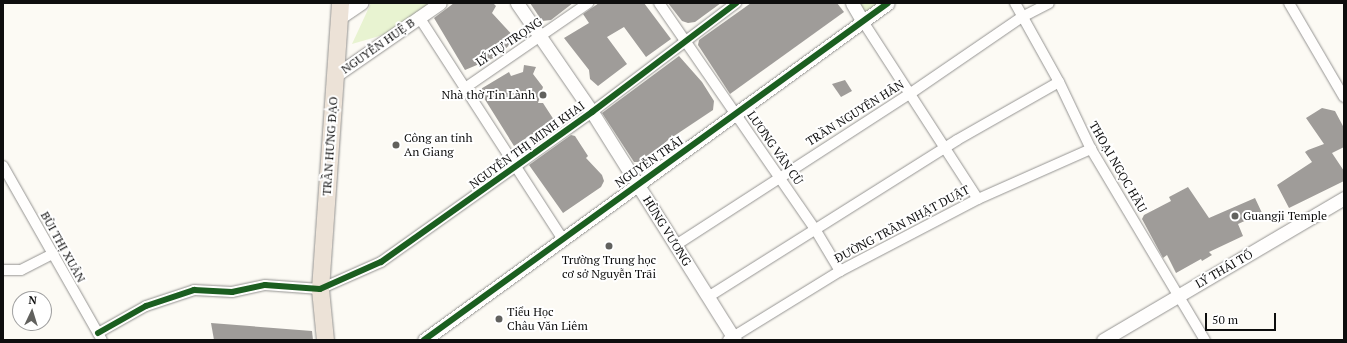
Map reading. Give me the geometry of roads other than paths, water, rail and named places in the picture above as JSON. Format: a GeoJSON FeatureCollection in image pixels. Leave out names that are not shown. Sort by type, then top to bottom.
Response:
{"type":"FeatureCollection","features":[{"type":"Feature","properties":{"kind":"highway","name":"TRẦN HƯNG ĐẠO"},"geometry":{"type":"LineString","coordinates":[[325,340],[320,289],[340,10]]}},
{"type":"Feature","properties":{"kind":"highway","name":"TRẦN HƯNG ĐẠO"},"geometry":{"type":"LineString","coordinates":[[320,289],[330,340]]}},
{"type":"Feature","properties":{"kind":"street"},"geometry":{"type":"LineString","coordinates":[[340,10],[361,3]]}},
{"type":"Feature","properties":{"kind":"street","name":"NGUYỄN HUỆ B"},"geometry":{"type":"LineString","coordinates":[[336,75],[440,3]]}},
{"type":"Feature","properties":{"kind":"street","name":"HÙNG VƯƠNG"},"geometry":{"type":"LineString","coordinates":[[517,3],[539,38],[592,112],[676,244],[732,339]]}},
{"type":"Feature","properties":{"kind":"street","name":"LÝ TỰ TRỌNG"},"geometry":{"type":"LineString","coordinates":[[465,88],[588,3]]}},
{"type":"Feature","properties":{"kind":"street","name":"LƯƠNG VÃN CÙ"},"geometry":{"type":"LineString","coordinates":[[659,3],[815,228],[840,271]]}},
{"type":"Feature","properties":{"kind":"street","name":"NGUYỄN THỊ MINH KHAI"},"geometry":{"type":"LineString","coordinates":[[320,289],[381,262],[515,165],[592,112],[685,40],[736,3]]}},
{"type":"Feature","properties":{"kind":"street"},"geometry":{"type":"LineString","coordinates":[[852,3],[978,198]]}},
{"type":"Feature","properties":{"kind":"street","name":"NGUYỄN TRÃI"},"geometry":{"type":"LineString","coordinates":[[424,340],[562,238],[736,115],[862,20],[888,3]]}},
{"type":"Feature","properties":{"kind":"street","name":"THOẠI NGỌC HẦU"},"geometry":{"type":"LineString","coordinates":[[1015,3],[1059,82],[1091,149],[1204,340]]}},
{"type":"Feature","properties":{"kind":"street","name":"TRẦN NGUYÊN HÃN"},"geometry":{"type":"LineString","coordinates":[[676,244],[779,176],[910,93],[1022,17],[1049,3]]}},
{"type":"Feature","properties":{"kind":"street"},"geometry":{"type":"LineString","coordinates":[[1289,3],[1344,97]]}},
{"type":"Feature","properties":{"kind":"street"},"geometry":{"type":"LineString","coordinates":[[419,18],[562,238]]}},
{"type":"Feature","properties":{"kind":"street"},"geometry":{"type":"LineString","coordinates":[[708,297],[815,228],[1059,82]]}},
{"type":"Feature","properties":{"kind":"street","name":"ĐƯỜNG TRẦN NHẬT DUẬT"},"geometry":{"type":"LineString","coordinates":[[732,339],[840,271],[978,198],[1091,149]]}},
{"type":"Feature","properties":{"kind":"street","name":"BÙI THỊ XUÂN"},"geometry":{"type":"LineString","coordinates":[[3,166],[100,336]]}},
{"type":"Feature","properties":{"kind":"street","name":"LÝ THÁI TỔ"},"geometry":{"type":"LineString","coordinates":[[1103,340],[1344,198]]}},
{"type":"Feature","properties":{"kind":"street"},"geometry":{"type":"LineString","coordinates":[[3,270],[21,270],[52,254]]}},
{"type":"Feature","properties":{"kind":"street"},"geometry":{"type":"LineString","coordinates":[[100,336],[146,306],[194,290],[232,292],[265,285],[320,289]]}},
{"type":"Feature","properties":{"kind":"place","name":"Nhà thờ Tin Lành"},"geometry":{"type":"Point","coordinates":[543,95]}},
{"type":"Feature","properties":{"kind":"place","name":"Công an tỉnh An Giang"},"geometry":{"type":"Point","coordinates":[396,145]}},
{"type":"Feature","properties":{"kind":"place","name":"Guangji Temple"},"geometry":{"type":"Point","coordinates":[1235,216]}},
{"type":"Feature","properties":{"kind":"place","name":"Trường Trung học cơ sở Nguyễn Trãi"},"geometry":{"type":"Point","coordinates":[609,246]}},
{"type":"Feature","properties":{"kind":"place","name":"Tiểu Học Châu Văn Liêm"},"geometry":{"type":"Point","coordinates":[499,319]}}]}
